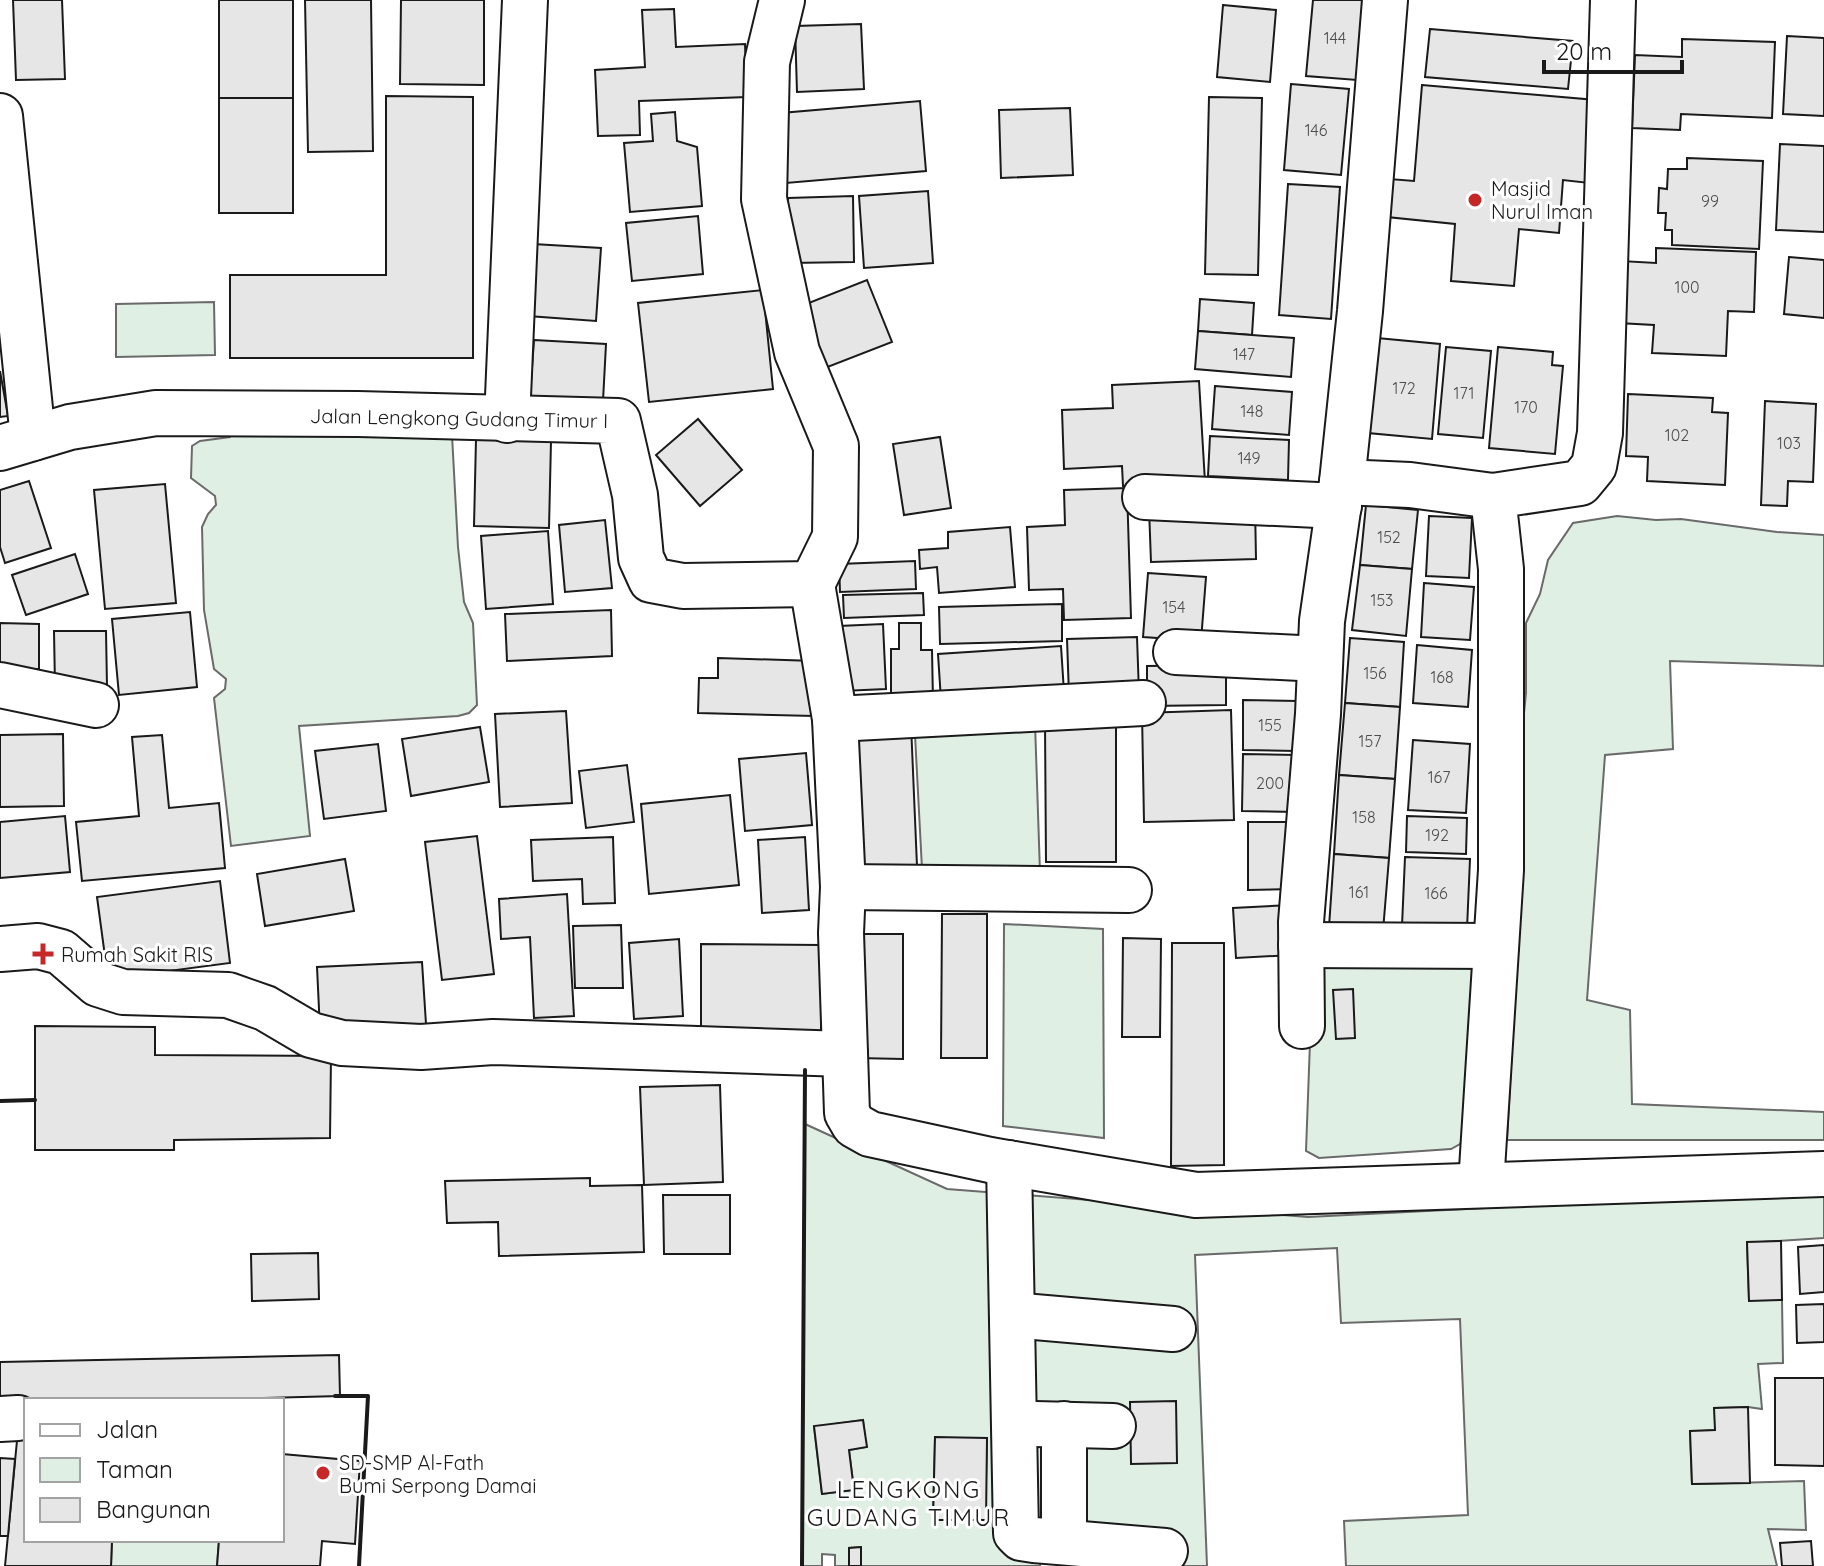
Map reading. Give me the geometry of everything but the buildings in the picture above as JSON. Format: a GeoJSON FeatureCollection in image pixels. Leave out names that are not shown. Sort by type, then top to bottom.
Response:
{"type":"FeatureCollection","features":[{"type":"Feature","properties":{"kind":"street"},"geometry":{"type":"LineString","coordinates":[[507,420],[525,0]]}},
{"type":"Feature","properties":{"kind":"street"},"geometry":{"type":"LineString","coordinates":[[782,0],[767,62],[764,199],[797,352],[836,446],[835,537],[812,584],[835,719],[843,887],[841,933],[847,1113],[854,1125],[870,1134],[1009,1163],[1196,1195],[1824,1174]]}},
{"type":"Feature","properties":{"kind":"street"},"geometry":{"type":"LineString","coordinates":[[1302,1026],[1301,945],[1322,621],[1340,494],[1360,311],[1385,0]]}},
{"type":"Feature","properties":{"kind":"street"},"geometry":{"type":"LineString","coordinates":[[1145,497],[1340,494],[1410,485],[1493,496],[1580,483],[1594,466],[1600,433],[1613,0]]}},
{"type":"Feature","properties":{"kind":"street"},"geometry":{"type":"LineString","coordinates":[[0,116],[17,443]]}},
{"type":"Feature","properties":{"kind":"street","name":"Jalan Lengkong Gudang Timur I"},"geometry":{"type":"LineString","coordinates":[[17,443],[70,427],[156,413],[358,414],[618,421],[635,495],[641,558],[651,580],[683,586],[812,584]]}},
{"type":"Feature","properties":{"kind":"street"},"geometry":{"type":"LineString","coordinates":[[1481,1185],[1501,870],[1501,569],[1493,496]]}},
{"type":"Feature","properties":{"kind":"street"},"geometry":{"type":"LineString","coordinates":[[1176,652],[1320,659]]}},
{"type":"Feature","properties":{"kind":"street"},"geometry":{"type":"LineString","coordinates":[[0,685],[96,705]]}},
{"type":"Feature","properties":{"kind":"street"},"geometry":{"type":"LineString","coordinates":[[835,719],[1143,703]]}},
{"type":"Feature","properties":{"kind":"street"},"geometry":{"type":"LineString","coordinates":[[843,887],[1129,890]]}},
{"type":"Feature","properties":{"kind":"street"},"geometry":{"type":"LineString","coordinates":[[1301,945],[1496,946]]}},
{"type":"Feature","properties":{"kind":"street"},"geometry":{"type":"LineString","coordinates":[[0,949],[38,946],[61,952],[98,984],[123,992],[228,995],[265,1008],[311,1035],[342,1043],[421,1047],[493,1042],[845,1054]]}},
{"type":"Feature","properties":{"kind":"street"},"geometry":{"type":"LineString","coordinates":[[1009,1163],[1016,1533],[1021,1538],[1165,1551]]}},
{"type":"Feature","properties":{"kind":"street"},"geometry":{"type":"LineString","coordinates":[[1012,1315],[1173,1329]]}},
{"type":"Feature","properties":{"kind":"street"},"geometry":{"type":"LineString","coordinates":[[1013,1424],[1113,1426]]}},
{"type":"Feature","properties":{"kind":"street"},"geometry":{"type":"LineString","coordinates":[[1064,1424],[1064,1542]]}},
{"type":"Feature","properties":{"kind":"green space"},"geometry":{"type":"Polygon","coordinates":[[[214,302],[215,355],[116,357],[116,304],[214,302]]]}},
{"type":"Feature","properties":{"kind":"green space"},"geometry":{"type":"Polygon","coordinates":[[[235,429],[452,435],[458,547],[464,602],[473,623],[477,705],[469,713],[458,716],[299,726],[310,836],[231,846],[214,698],[225,689],[226,679],[214,669],[204,610],[202,527],[216,505],[215,496],[191,478],[192,446],[200,441],[230,437],[235,429]]]}},
{"type":"Feature","properties":{"kind":"green space"},"geometry":{"type":"Polygon","coordinates":[[[1617,516],[1681,519],[1824,535],[1824,666],[1670,661],[1673,749],[1605,755],[1587,1000],[1630,1010],[1632,1104],[1824,1112],[1824,1140],[1507,1140],[1514,1011],[1520,754],[1526,693],[1526,623],[1540,594],[1548,560],[1573,523],[1617,516]]]}},
{"type":"Feature","properties":{"kind":"green space"},"geometry":{"type":"Polygon","coordinates":[[[1035,723],[1040,873],[922,869],[915,735],[1035,723]]]}},
{"type":"Feature","properties":{"kind":"green space"},"geometry":{"type":"Polygon","coordinates":[[[1004,924],[1103,929],[1104,1138],[1003,1126],[1004,924]]]}},
{"type":"Feature","properties":{"kind":"green space"},"geometry":{"type":"Polygon","coordinates":[[[1313,960],[1479,963],[1465,1134],[1460,1144],[1451,1149],[1319,1158],[1306,1151],[1313,960]]]}},
{"type":"Feature","properties":{"kind":"green space"},"geometry":{"type":"Polygon","coordinates":[[[805,1124],[947,1189],[1308,1217],[1824,1191],[1824,1238],[1747,1243],[1749,1300],[1782,1300],[1783,1363],[1758,1364],[1762,1409],[1715,1408],[1715,1430],[1690,1432],[1692,1484],[1804,1481],[1806,1530],[1768,1529],[1777,1566],[1346,1566],[1344,1521],[1468,1515],[1460,1319],[1341,1323],[1337,1248],[1195,1255],[1207,1566],[1103,1566],[1041,1557],[1040,1566],[861,1566],[860,1547],[849,1548],[849,1566],[835,1566],[835,1555],[822,1554],[822,1566],[802,1566],[805,1124]],[[863,1420],[814,1427],[822,1494],[854,1490],[849,1450],[866,1447],[863,1420]],[[935,1438],[933,1520],[985,1520],[987,1438],[935,1438]]]}},
{"type":"Feature","properties":{"kind":"green space"},"geometry":{"type":"Polygon","coordinates":[[[112,1542],[219,1542],[217,1566],[111,1566],[112,1542]]]}},
{"type":"Feature","properties":{"kind":"wall"},"geometry":{"type":"LineString","coordinates":[[802,1566],[805,1070]]}},
{"type":"Feature","properties":{"kind":"wall"},"geometry":{"type":"LineString","coordinates":[[0,1101],[35,1100]]}},
{"type":"Feature","properties":{"kind":"wall"},"geometry":{"type":"LineString","coordinates":[[335,1396],[368,1396],[359,1566]]}},
{"type":"Feature","properties":{"kind":"place","name":"Masjid Nurul Iman"},"geometry":{"type":"Point","coordinates":[1475,200]}},
{"type":"Feature","properties":{"kind":"place","name":"Rumah Sakit RIS"},"geometry":{"type":"Point","coordinates":[43,954]}},
{"type":"Feature","properties":{"kind":"place","name":"SD-SMP Al-Fath Bumi Serpong Damai"},"geometry":{"type":"Point","coordinates":[323,1473]}},
{"type":"Feature","properties":{"kind":"district","name":"LENGKONG GUDANG TIMUR"},"geometry":{"type":"Point","coordinates":[909,1503]}}]}
